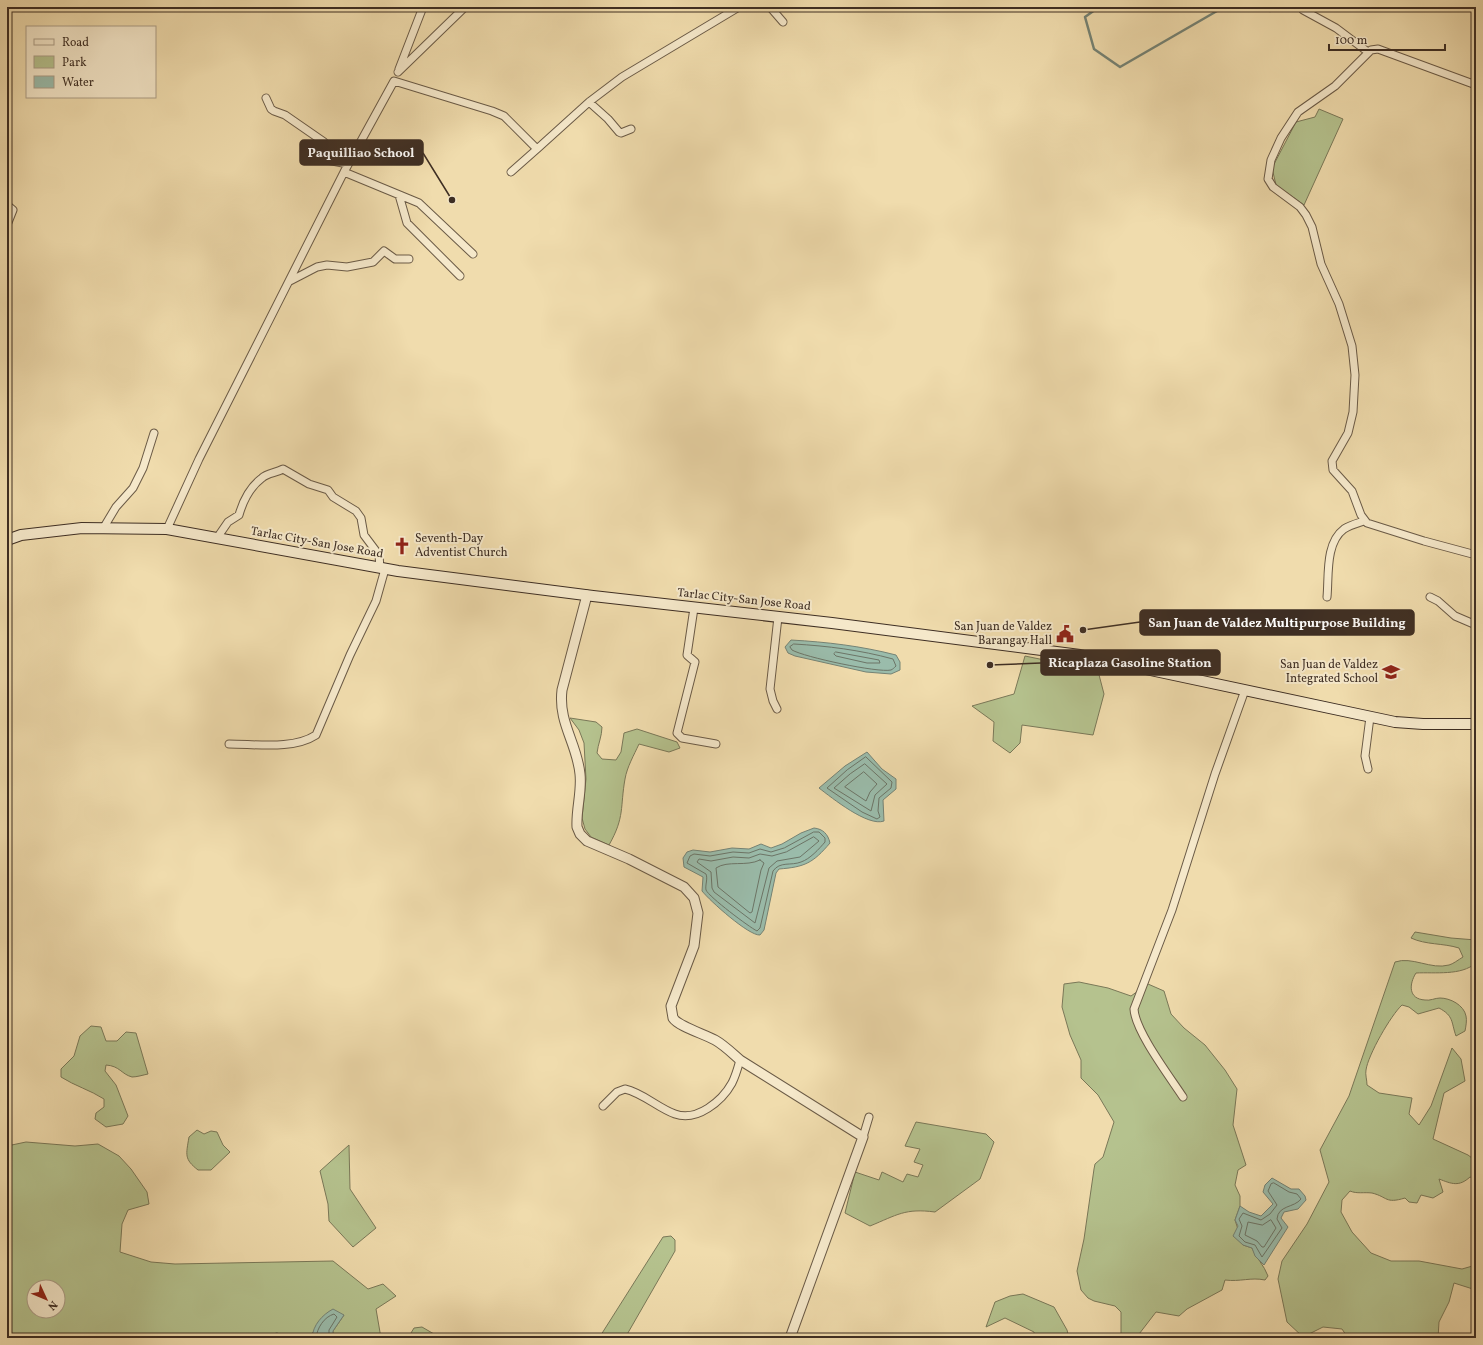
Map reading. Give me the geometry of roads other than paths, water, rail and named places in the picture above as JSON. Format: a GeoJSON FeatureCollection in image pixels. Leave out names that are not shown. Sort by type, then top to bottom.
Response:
{"type":"FeatureCollection","features":[{"type":"Feature","properties":{"kind":"main road","name":"Tarlac City-San Jose Road"},"geometry":{"type":"LineString","coordinates":[[7,540],[21,535],[44,532],[104,528],[167,529],[383,568],[587,595],[778,617],[1080,655],[1409,724],[1476,724]]}},
{"type":"Feature","properties":{"kind":"street"},"geometry":{"type":"LineString","coordinates":[[167,529],[187,484],[290,282],[348,164],[394,81],[423,7]]}},
{"type":"Feature","properties":{"kind":"street"},"geometry":{"type":"LineString","coordinates":[[398,72],[465,7]]}},
{"type":"Feature","properties":{"kind":"street"},"geometry":{"type":"LineString","coordinates":[[511,172],[589,102],[622,77],[738,7]]}},
{"type":"Feature","properties":{"kind":"street"},"geometry":{"type":"LineString","coordinates":[[770,7],[783,22]]}},
{"type":"Feature","properties":{"kind":"street"},"geometry":{"type":"LineString","coordinates":[[1300,7],[1336,28],[1368,52]]}},
{"type":"Feature","properties":{"kind":"street"},"geometry":{"type":"LineString","coordinates":[[1476,84],[1378,49],[1368,52],[1335,86],[1298,112],[1279,143],[1271,160],[1268,176],[1270,184],[1300,207],[1306,215],[1312,227],[1321,264],[1339,304],[1350,338],[1355,375],[1353,412],[1349,429],[1331,465],[1334,472],[1352,491],[1364,521],[1373,526],[1476,555]]}},
{"type":"Feature","properties":{"kind":"street"},"geometry":{"type":"LineString","coordinates":[[394,81],[504,116],[537,150]]}},
{"type":"Feature","properties":{"kind":"street"},"geometry":{"type":"LineString","coordinates":[[266,98],[274,111],[285,115],[324,142],[327,160],[348,164]]}},
{"type":"Feature","properties":{"kind":"street"},"geometry":{"type":"LineString","coordinates":[[589,102],[608,119],[619,132],[621,133],[631,129]]}},
{"type":"Feature","properties":{"kind":"street"},"geometry":{"type":"LineString","coordinates":[[344,172],[419,203],[473,254]]}},
{"type":"Feature","properties":{"kind":"street"},"geometry":{"type":"LineString","coordinates":[[399,195],[408,223],[460,276]]}},
{"type":"Feature","properties":{"kind":"street"},"geometry":{"type":"LineString","coordinates":[[7,204],[13,210],[7,225]]}},
{"type":"Feature","properties":{"kind":"street"},"geometry":{"type":"LineString","coordinates":[[290,282],[316,267],[327,265],[347,267],[373,262],[384,252],[395,259],[410,259]]}},
{"type":"Feature","properties":{"kind":"street"},"geometry":{"type":"LineString","coordinates":[[104,528],[116,507],[133,488],[143,468],[154,433]]}},
{"type":"Feature","properties":{"kind":"street"},"geometry":{"type":"LineString","coordinates":[[217,538],[228,522],[239,515],[242,504],[249,492],[262,477],[283,469],[309,484],[328,490],[333,497],[356,510],[361,518],[364,535],[379,555],[383,568],[376,601],[350,655],[316,735],[307,741],[289,744],[229,744]]}},
{"type":"Feature","properties":{"kind":"street"},"geometry":{"type":"LineString","coordinates":[[1327,597],[1330,556],[1336,539],[1344,529],[1364,521]]}},
{"type":"Feature","properties":{"kind":"street"},"geometry":{"type":"LineString","coordinates":[[587,595],[562,690],[561,705],[561,713],[576,755],[580,774],[577,822],[578,831],[587,841],[636,862],[684,887],[692,894],[696,903],[698,914],[694,946],[671,1006],[672,1015],[678,1023],[697,1030],[715,1040],[740,1060],[863,1137]]}},
{"type":"Feature","properties":{"kind":"street"},"geometry":{"type":"LineString","coordinates":[[1430,597],[1442,604],[1455,616],[1476,625]]}},
{"type":"Feature","properties":{"kind":"street"},"geometry":{"type":"LineString","coordinates":[[694,608],[687,654],[695,662],[677,734],[682,738],[716,744]]}},
{"type":"Feature","properties":{"kind":"street"},"geometry":{"type":"LineString","coordinates":[[777,709],[773,701],[770,688],[778,617]]}},
{"type":"Feature","properties":{"kind":"street"},"geometry":{"type":"LineString","coordinates":[[1183,1097],[1144,1036],[1135,1017],[1134,1009],[1172,910],[1215,774],[1246,690]]}},
{"type":"Feature","properties":{"kind":"street"},"geometry":{"type":"LineString","coordinates":[[1368,770],[1365,756],[1370,717]]}},
{"type":"Feature","properties":{"kind":"street"},"geometry":{"type":"LineString","coordinates":[[603,1106],[619,1091],[625,1090],[676,1115],[693,1115],[714,1104],[727,1090],[736,1075],[740,1060]]}},
{"type":"Feature","properties":{"kind":"street"},"geometry":{"type":"LineString","coordinates":[[790,1338],[863,1137],[868,1117]]}},
{"type":"Feature","properties":{"kind":"water"},"geometry":{"type":"Polygon","coordinates":[[[791,640],[844,645],[896,655],[900,662],[900,670],[891,674],[866,672],[795,656],[788,653],[785,647],[791,640]]]}},
{"type":"Feature","properties":{"kind":"water"},"geometry":{"type":"Polygon","coordinates":[[[867,752],[882,769],[896,779],[896,789],[883,800],[884,821],[877,822],[860,816],[819,788],[845,766],[867,752]]]}},
{"type":"Feature","properties":{"kind":"water"},"geometry":{"type":"Polygon","coordinates":[[[814,828],[825,832],[830,843],[819,855],[808,863],[796,867],[779,869],[776,873],[764,930],[760,935],[747,930],[721,910],[702,891],[703,877],[684,867],[683,858],[687,852],[693,850],[710,852],[732,848],[749,849],[761,844],[771,848],[814,828]]]}},
{"type":"Feature","properties":{"kind":"water"},"geometry":{"type":"Polygon","coordinates":[[[1272,1178],[1291,1189],[1299,1189],[1305,1196],[1306,1200],[1298,1209],[1284,1212],[1281,1218],[1288,1227],[1264,1265],[1255,1256],[1252,1248],[1243,1245],[1233,1236],[1238,1226],[1235,1220],[1240,1206],[1249,1212],[1261,1216],[1273,1204],[1263,1192],[1265,1185],[1272,1178]]]}},
{"type":"Feature","properties":{"kind":"water"},"geometry":{"type":"Polygon","coordinates":[[[333,1309],[344,1315],[333,1331],[333,1338],[312,1338],[316,1325],[325,1314],[333,1309]]]}},
{"type":"Feature","properties":{"kind":"water"},"geometry":{"type":"Polygon","coordinates":[[[277,1333],[288,1338],[259,1338],[259,1337],[277,1333]]]}},
{"type":"Feature","properties":{"kind":"waterway"},"geometry":{"type":"LineString","coordinates":[[1099,7],[1085,17],[1094,49],[1120,67],[1217,11],[1218,7]]}},
{"type":"Feature","properties":{"kind":"waterway"},"geometry":{"type":"LineString","coordinates":[[1268,7],[1270,11]]}},
{"type":"Feature","properties":{"kind":"place","name":"Paquilliao School"},"geometry":{"type":"Point","coordinates":[452,200]}},
{"type":"Feature","properties":{"kind":"place","name":"Seventh-Day Adventist Church"},"geometry":{"type":"Point","coordinates":[402,546]}},
{"type":"Feature","properties":{"kind":"place","name":"San Juan de Valdez Multipurpose Building"},"geometry":{"type":"Point","coordinates":[1083,630]}},
{"type":"Feature","properties":{"kind":"place","name":"San Juan de Valdez Barangay Hall"},"geometry":{"type":"Point","coordinates":[1065,634]}},
{"type":"Feature","properties":{"kind":"place","name":"Ricaplaza Gasoline Station"},"geometry":{"type":"Point","coordinates":[990,665]}},
{"type":"Feature","properties":{"kind":"place","name":"San Juan de Valdez Integrated School"},"geometry":{"type":"Point","coordinates":[1391,672]}}]}
